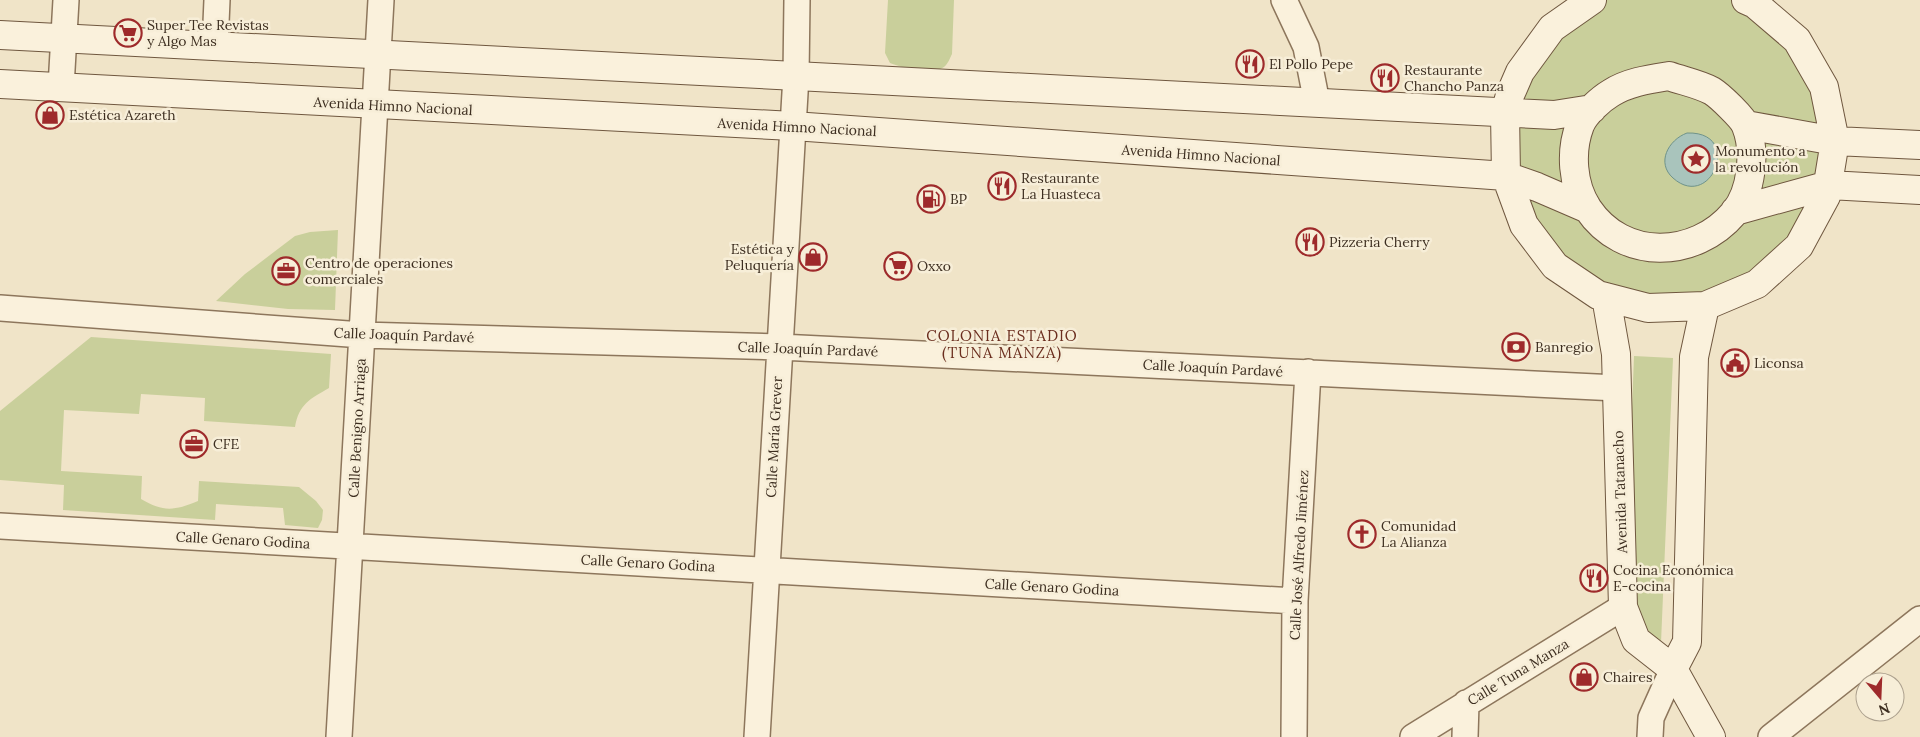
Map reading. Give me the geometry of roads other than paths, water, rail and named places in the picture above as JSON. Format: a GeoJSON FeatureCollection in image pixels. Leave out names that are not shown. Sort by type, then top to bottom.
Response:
{"type":"FeatureCollection","features":[{"type":"Feature","properties":{"kind":"main road"},"geometry":{"type":"LineString","coordinates":[[1592,0],[1552,28],[1520,72],[1505,113],[1506,176],[1524,225],[1555,266],[1598,294],[1648,308],[1705,306],[1757,284],[1799,246],[1826,196],[1835,140],[1824,87],[1797,40],[1756,4],[1746,0]]}},
{"type":"Feature","properties":{"kind":"main road"},"geometry":{"type":"LineString","coordinates":[[0,35],[1505,113],[1554,115],[1592,109]]}},
{"type":"Feature","properties":{"kind":"main road"},"geometry":{"type":"LineString","coordinates":[[1669,76],[1712,92],[1746,125],[1752,154],[1749,184],[1735,211],[1715,232],[1689,245],[1660,248],[1632,244],[1607,230],[1588,209],[1576,182],[1573,152],[1580,124],[1592,109],[1612,92],[1643,80],[1669,76]]}},
{"type":"Feature","properties":{"kind":"main road","name":"Avenida Himno Nacional"},"geometry":{"type":"LineString","coordinates":[[0,84],[792,126],[1506,176],[1588,209]]}},
{"type":"Feature","properties":{"kind":"main road"},"geometry":{"type":"LineString","coordinates":[[1746,125],[1835,140],[1920,145]]}},
{"type":"Feature","properties":{"kind":"main road"},"geometry":{"type":"LineString","coordinates":[[1735,211],[1829,184],[1920,190]]}},
{"type":"Feature","properties":{"kind":"main road","name":"Avenida Tatanacho"},"geometry":{"type":"LineString","coordinates":[[1606,296],[1616,354],[1623,607],[1636,640],[1673,669]]}},
{"type":"Feature","properties":{"kind":"main road"},"geometry":{"type":"LineString","coordinates":[[1705,306],[1694,357],[1687,642],[1673,669],[1711,737]]}},
{"type":"Feature","properties":{"kind":"street"},"geometry":{"type":"LineString","coordinates":[[61,87],[66,0]]}},
{"type":"Feature","properties":{"kind":"street"},"geometry":{"type":"LineString","coordinates":[[215,46],[217,0]]}},
{"type":"Feature","properties":{"kind":"street","name":"Calle Benigno Arriaga"},"geometry":{"type":"LineString","coordinates":[[340,737],[381,0]]}},
{"type":"Feature","properties":{"kind":"street","name":"Calle María Grever"},"geometry":{"type":"LineString","coordinates":[[757,737],[796,76],[797,0]]}},
{"type":"Feature","properties":{"kind":"street"},"geometry":{"type":"LineString","coordinates":[[1284,0],[1306,47],[1317,103]]}},
{"type":"Feature","properties":{"kind":"street","name":"Calle Joaquín Pardavé"},"geometry":{"type":"LineString","coordinates":[[0,308],[362,334],[780,348],[1617,388]]}},
{"type":"Feature","properties":{"kind":"street","name":"Calle José Alfredo Jiménez"},"geometry":{"type":"LineString","coordinates":[[1294,737],[1295,601],[1308,372]]}},
{"type":"Feature","properties":{"kind":"street","name":"Calle Genaro Godina"},"geometry":{"type":"LineString","coordinates":[[0,526],[1295,601]]}},
{"type":"Feature","properties":{"kind":"street","name":"Calle Tuna Manza"},"geometry":{"type":"LineString","coordinates":[[1413,737],[1623,607]]}},
{"type":"Feature","properties":{"kind":"street"},"geometry":{"type":"LineString","coordinates":[[1771,737],[1920,618]]}},
{"type":"Feature","properties":{"kind":"street"},"geometry":{"type":"LineString","coordinates":[[1650,737],[1651,718],[1673,669]]}},
{"type":"Feature","properties":{"kind":"street"},"geometry":{"type":"LineString","coordinates":[[1465,737],[1466,703]]}},
{"type":"Feature","properties":{"kind":"water"},"geometry":{"type":"Polygon","coordinates":[[[1687,133],[1704,136],[1714,144],[1718,155],[1716,168],[1709,178],[1699,185],[1687,186],[1673,178],[1665,166],[1666,152],[1680,136],[1687,133]],[[1697,148],[1687,153],[1685,160],[1688,168],[1698,172],[1704,168],[1708,162],[1707,154],[1697,148]]]}},
{"type":"Feature","properties":{"kind":"place","name":"Super Tee Revistas y Algo Mas"},"geometry":{"type":"Point","coordinates":[128,33]}},
{"type":"Feature","properties":{"kind":"place","name":"El Pollo Pepe"},"geometry":{"type":"Point","coordinates":[1250,64]}},
{"type":"Feature","properties":{"kind":"place","name":"Restaurante Chancho Panza"},"geometry":{"type":"Point","coordinates":[1385,78]}},
{"type":"Feature","properties":{"kind":"place","name":"Estética Azareth"},"geometry":{"type":"Point","coordinates":[50,115]}},
{"type":"Feature","properties":{"kind":"place","name":"Monumento a la revolución"},"geometry":{"type":"Point","coordinates":[1696,159]}},
{"type":"Feature","properties":{"kind":"place","name":"Restaurante La Huasteca"},"geometry":{"type":"Point","coordinates":[1002,186]}},
{"type":"Feature","properties":{"kind":"place","name":"BP"},"geometry":{"type":"Point","coordinates":[931,199]}},
{"type":"Feature","properties":{"kind":"place","name":"Pizzeria Cherry"},"geometry":{"type":"Point","coordinates":[1310,242]}},
{"type":"Feature","properties":{"kind":"place","name":"Estética y Peluquería"},"geometry":{"type":"Point","coordinates":[813,257]}},
{"type":"Feature","properties":{"kind":"place","name":"Oxxo"},"geometry":{"type":"Point","coordinates":[898,266]}},
{"type":"Feature","properties":{"kind":"place","name":"Centro de operaciones comerciales"},"geometry":{"type":"Point","coordinates":[286,271]}},
{"type":"Feature","properties":{"kind":"place","name":"Banregio"},"geometry":{"type":"Point","coordinates":[1516,347]}},
{"type":"Feature","properties":{"kind":"place","name":"Liconsa"},"geometry":{"type":"Point","coordinates":[1735,363]}},
{"type":"Feature","properties":{"kind":"place","name":"CFE"},"geometry":{"type":"Point","coordinates":[194,444]}},
{"type":"Feature","properties":{"kind":"place","name":"Comunidad La Alianza"},"geometry":{"type":"Point","coordinates":[1362,534]}},
{"type":"Feature","properties":{"kind":"place","name":"Cocina Económica E-cocina"},"geometry":{"type":"Point","coordinates":[1594,578]}},
{"type":"Feature","properties":{"kind":"place","name":"Chaires"},"geometry":{"type":"Point","coordinates":[1584,677]}},
{"type":"Feature","properties":{"kind":"district","name":"COLONIA ESTADIO (TUNA MANZA)"},"geometry":{"type":"Point","coordinates":[1002,344]}}]}
